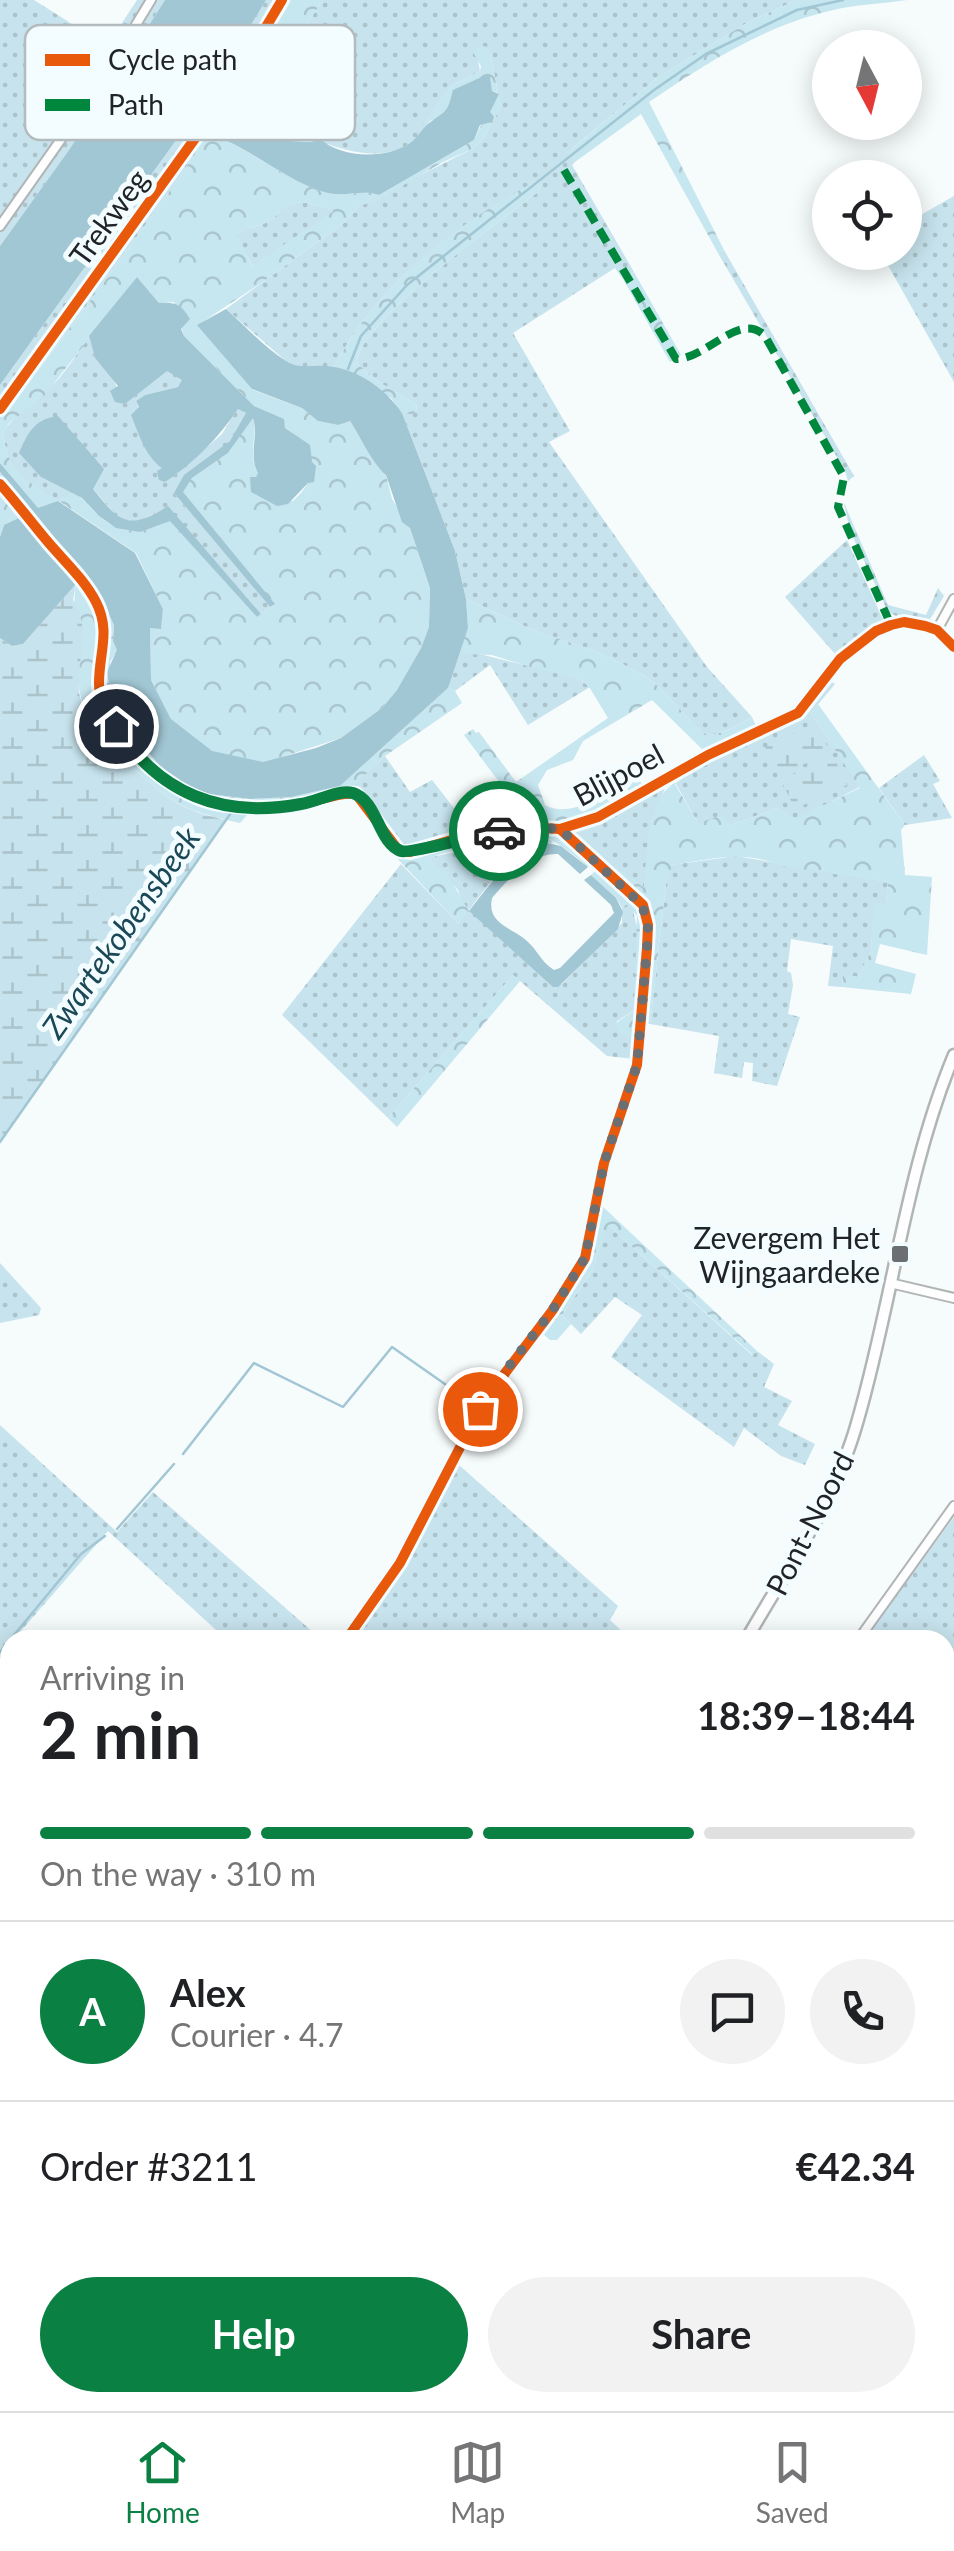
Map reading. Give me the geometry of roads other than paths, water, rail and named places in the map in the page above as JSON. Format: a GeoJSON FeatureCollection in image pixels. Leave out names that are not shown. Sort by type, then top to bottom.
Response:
{"type":"FeatureCollection","features":[{"type":"Feature","properties":{"kind":"street"},"geometry":{"type":"LineString","coordinates":[[136,25],[151,0]]}},
{"type":"Feature","properties":{"kind":"street","name":"Trekweg"},"geometry":{"type":"LineString","coordinates":[[267,25],[282,0]]}},
{"type":"Feature","properties":{"kind":"street"},"geometry":{"type":"LineString","coordinates":[[0,226],[61,140]]}},
{"type":"Feature","properties":{"kind":"street","name":"Trekweg"},"geometry":{"type":"LineString","coordinates":[[0,409],[194,140]]}},
{"type":"Feature","properties":{"kind":"street","name":"Blijpoel"},"geometry":{"type":"LineString","coordinates":[[0,484],[95,601],[106,633],[99,684],[102,700],[124,739],[146,766],[186,795],[232,805],[298,805],[342,792],[356,794],[400,851],[524,827],[560,829],[598,817],[708,754],[798,713],[840,659],[876,630],[904,622],[937,630]]}},
{"type":"Feature","properties":{"kind":"street"},"geometry":{"type":"LineString","coordinates":[[954,599],[937,630],[954,647]]}},
{"type":"Feature","properties":{"kind":"street"},"geometry":{"type":"LineString","coordinates":[[353,1630],[400,1563],[484,1401],[552,1311],[585,1258],[604,1163],[637,1065],[647,948],[646,913],[560,829]]}},
{"type":"Feature","properties":{"kind":"street","name":"Pont-Noord"},"geometry":{"type":"LineString","coordinates":[[752,1630],[842,1468],[857,1424],[920,1149],[954,1054]]}},
{"type":"Feature","properties":{"kind":"street"},"geometry":{"type":"LineString","coordinates":[[890,1283],[954,1298]]}},
{"type":"Feature","properties":{"kind":"street"},"geometry":{"type":"LineString","coordinates":[[865,1630],[954,1506]]}},
{"type":"Feature","properties":{"kind":"waterway"},"geometry":{"type":"LineString","coordinates":[[348,369],[361,336],[407,285],[654,90],[706,54],[797,10],[843,0]]}},
{"type":"Feature","properties":{"kind":"waterway","name":"Zwartekobensbeek"},"geometry":{"type":"LineString","coordinates":[[0,1142],[233,810]]}},
{"type":"Feature","properties":{"kind":"waterway"},"geometry":{"type":"LineString","coordinates":[[183,1454],[254,1363],[343,1407],[392,1347],[472,1403]]}},
{"type":"Feature","properties":{"kind":"waterway"},"geometry":{"type":"LineString","coordinates":[[117,1529],[174,1464]]}},
{"type":"Feature","properties":{"kind":"waterway"},"geometry":{"type":"LineString","coordinates":[[18,1630],[81,1554],[105,1536]]}},
{"type":"Feature","properties":{"kind":"place","name":"Zevergem Het Wijngaardeke"},"geometry":{"type":"Point","coordinates":[900,1254]}}]}
